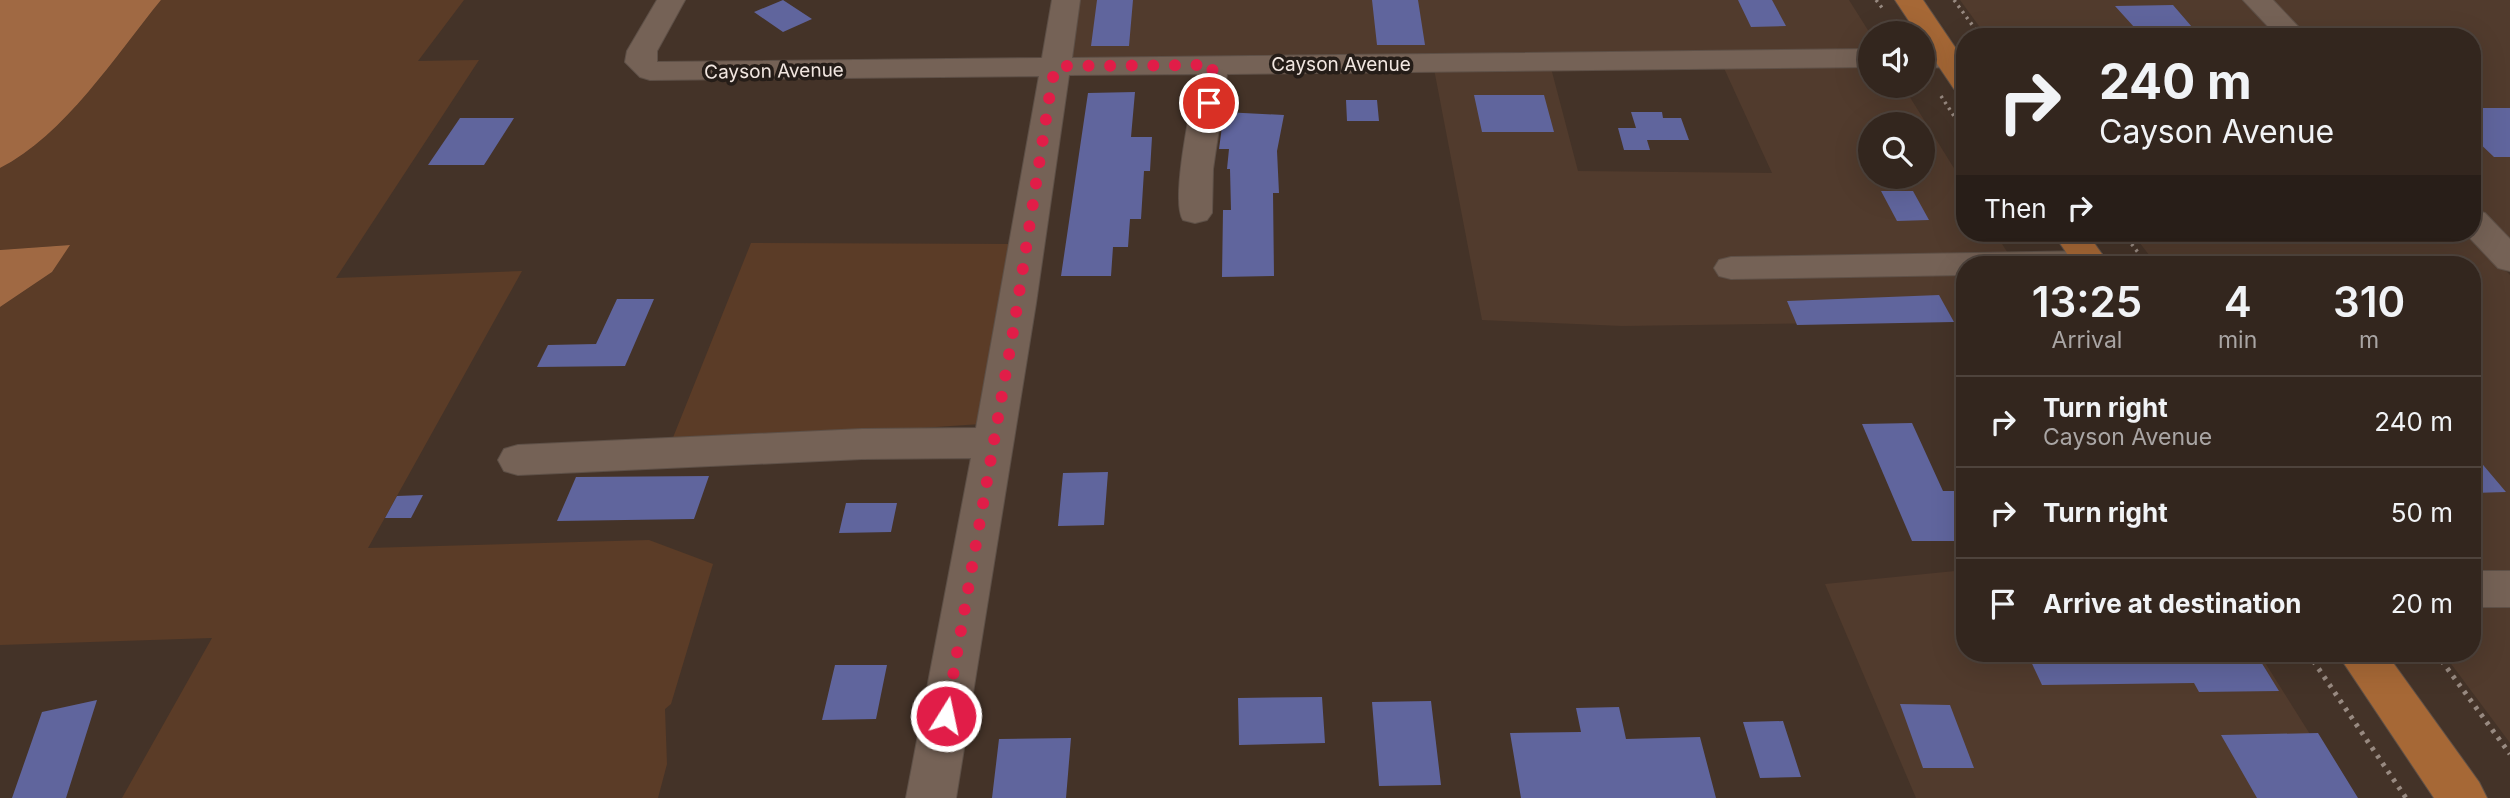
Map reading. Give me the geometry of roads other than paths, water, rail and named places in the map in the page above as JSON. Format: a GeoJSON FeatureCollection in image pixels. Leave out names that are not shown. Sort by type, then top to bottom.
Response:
{"type":"FeatureCollection","features":[{"type":"Feature","properties":{"kind":"main road"},"geometry":{"type":"LineString","coordinates":[[1909,0],[1946,59]]}},
{"type":"Feature","properties":{"kind":"main road"},"geometry":{"type":"LineString","coordinates":[[2366,662],[2462,798]]}},
{"type":"Feature","properties":{"kind":"street","name":"Cayson Avenue"},"geometry":{"type":"LineString","coordinates":[[671,0],[642,51],[640,62],[645,68],[658,72],[1858,58]]}},
{"type":"Feature","properties":{"kind":"street"},"geometry":{"type":"LineString","coordinates":[[932,798],[994,443],[1066,0]]}},
{"type":"Feature","properties":{"kind":"street"},"geometry":{"type":"LineString","coordinates":[[2257,0],[2285,28]]}},
{"type":"Feature","properties":{"kind":"street"},"geometry":{"type":"LineString","coordinates":[[1195,213],[1197,169],[1213,65]]}},
{"type":"Feature","properties":{"kind":"street"},"geometry":{"type":"LineString","coordinates":[[2481,229],[2510,260]]}},
{"type":"Feature","properties":{"kind":"street"},"geometry":{"type":"LineString","coordinates":[[1731,268],[1956,265]]}},
{"type":"Feature","properties":{"kind":"street"},"geometry":{"type":"LineString","coordinates":[[518,460],[862,443],[994,443]]}}]}
